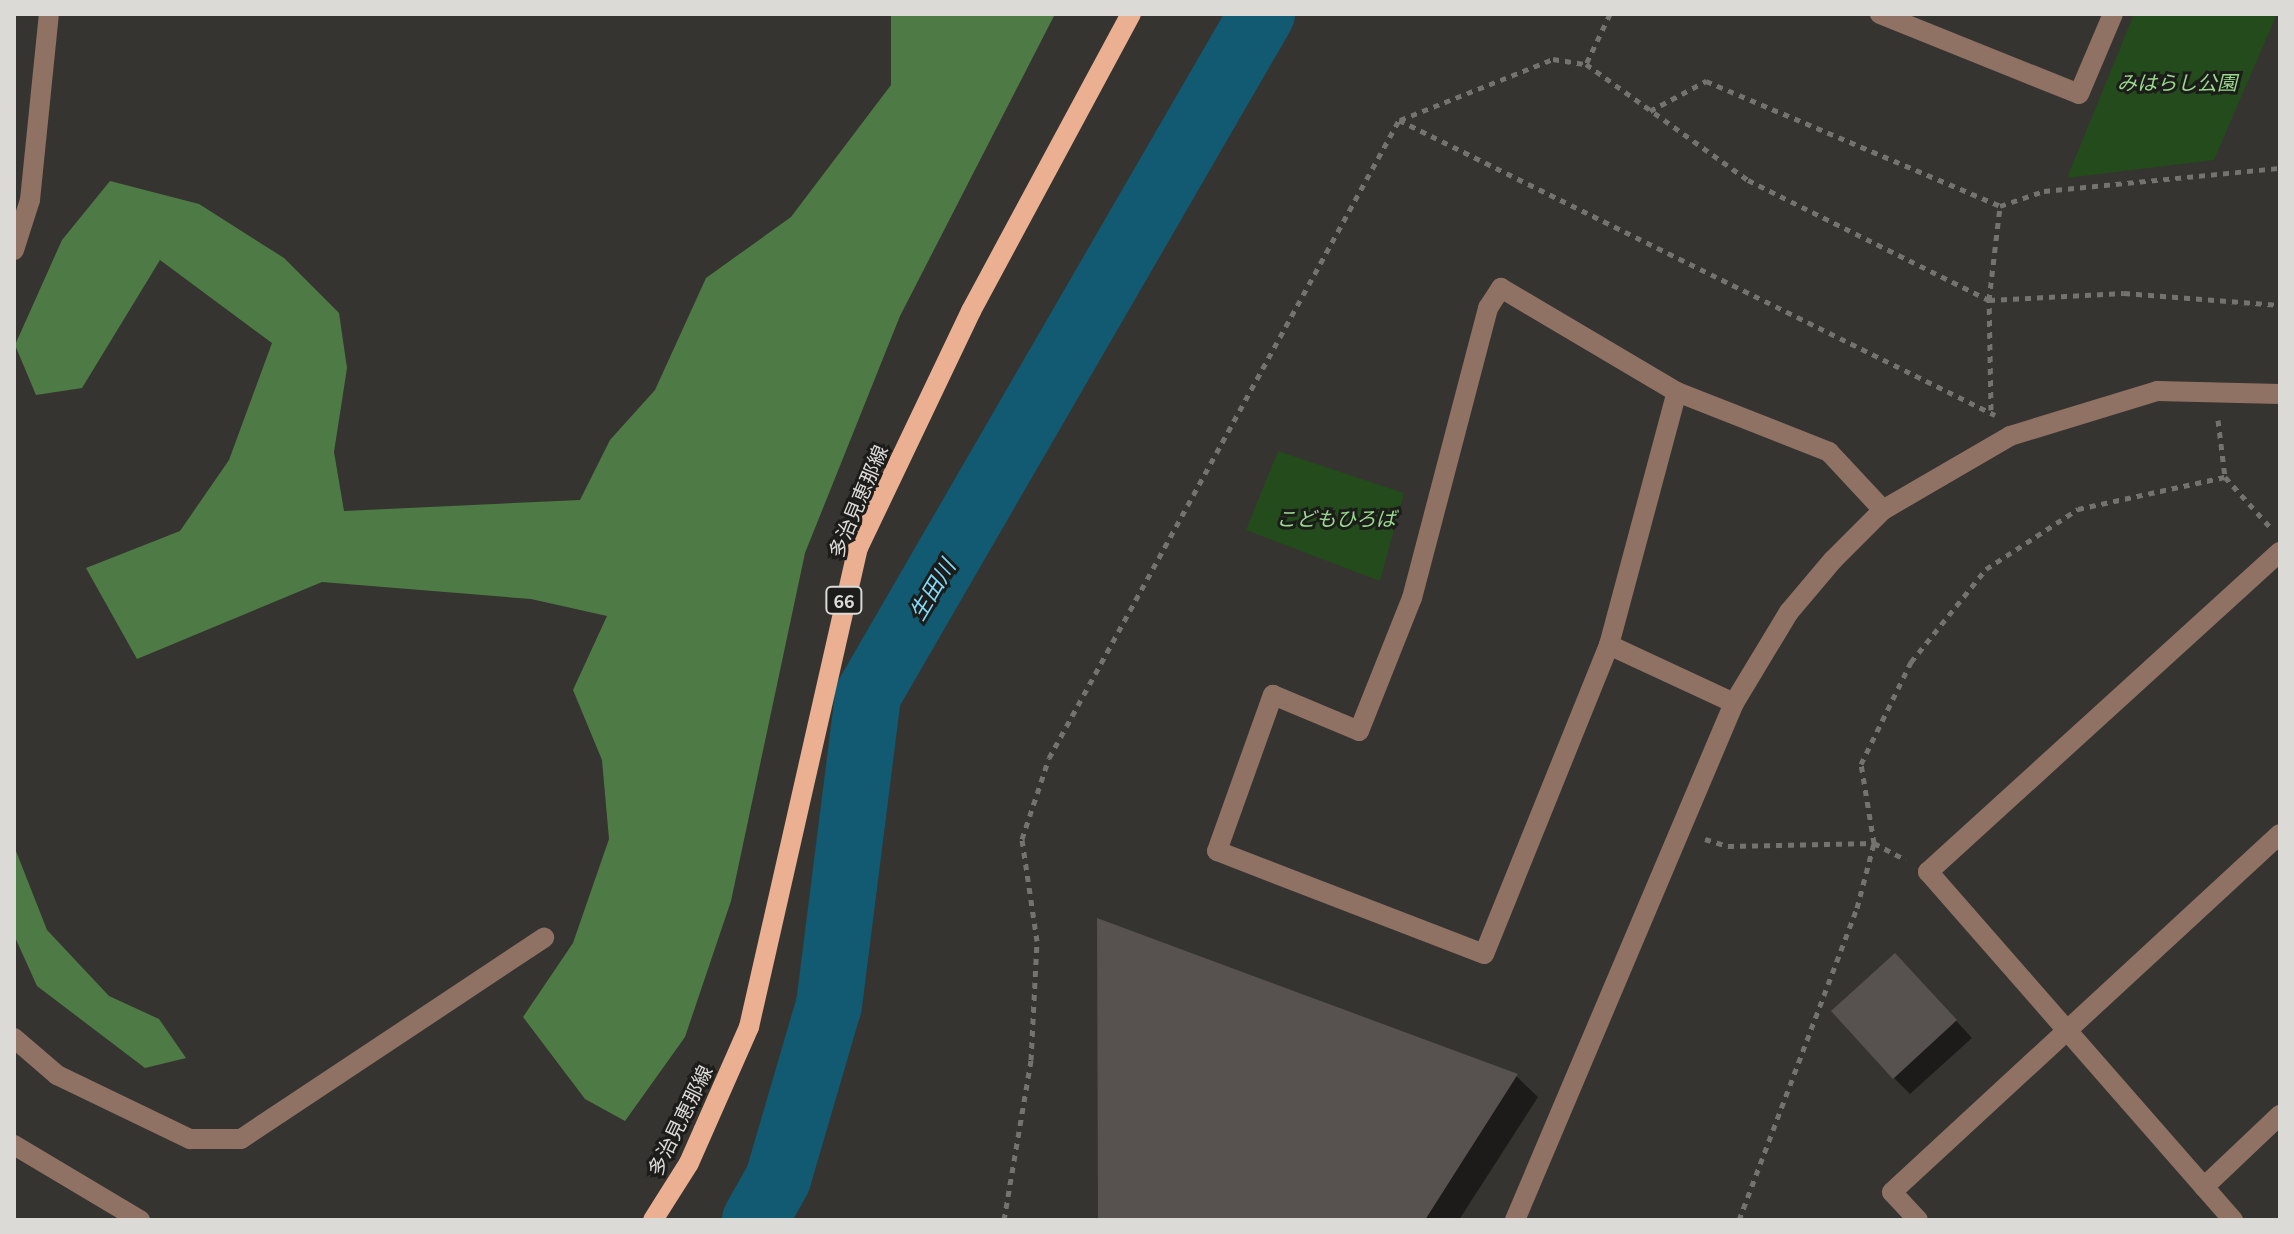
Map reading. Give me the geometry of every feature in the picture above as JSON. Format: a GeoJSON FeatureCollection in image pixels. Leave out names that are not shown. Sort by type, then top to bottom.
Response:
{"type":"FeatureCollection","features":[{"type":"Feature","properties":{"kind":"main road","name":"多治見恵那線"},"geometry":{"type":"LineString","coordinates":[[653,1220],[689,1163],[749,1027],[858,548],[971,311],[1131,14]]}},
{"type":"Feature","properties":{"kind":"street"},"geometry":{"type":"LineString","coordinates":[[14,250],[30,200],[49,14]]}},
{"type":"Feature","properties":{"kind":"street"},"geometry":{"type":"LineString","coordinates":[[1880,14],[2079,94],[2113,14]]}},
{"type":"Feature","properties":{"kind":"street"},"geometry":{"type":"LineString","coordinates":[[1677,392],[1609,645],[1484,954],[1217,851],[1273,695],[1359,731],[1412,598],[1488,308],[1501,288],[1677,392],[1829,452],[1883,510]]}},
{"type":"Feature","properties":{"kind":"street"},"geometry":{"type":"LineString","coordinates":[[1515,1220],[1734,703],[1789,612],[1883,510],[2010,436],[2157,391],[2280,394]]}},
{"type":"Feature","properties":{"kind":"street"},"geometry":{"type":"LineString","coordinates":[[2233,1220],[1928,872],[2280,552]]}},
{"type":"Feature","properties":{"kind":"street"},"geometry":{"type":"LineString","coordinates":[[1609,645],[1734,703]]}},
{"type":"Feature","properties":{"kind":"street"},"geometry":{"type":"LineString","coordinates":[[1918,1220],[1892,1192],[2066,1026],[2280,834]]}},
{"type":"Feature","properties":{"kind":"street"},"geometry":{"type":"LineString","coordinates":[[14,1038],[57,1075],[190,1139],[241,1139],[544,938]]}},
{"type":"Feature","properties":{"kind":"street"},"geometry":{"type":"LineString","coordinates":[[2204,1187],[2280,1115]]}},
{"type":"Feature","properties":{"kind":"street"},"geometry":{"type":"LineString","coordinates":[[14,1145],[140,1220]]}},
{"type":"Feature","properties":{"kind":"path"},"geometry":{"type":"LineString","coordinates":[[1586,64],[1610,14]]}},
{"type":"Feature","properties":{"kind":"path"},"geometry":{"type":"LineString","coordinates":[[1004,1220],[1031,1060],[1037,941],[1022,839],[1049,758],[1399,120],[1553,59],[1586,64],[1748,180],[1989,300],[2124,293],[2280,305]]}},
{"type":"Feature","properties":{"kind":"path"},"geometry":{"type":"LineString","coordinates":[[1650,111],[1706,81],[2000,206],[2044,191],[2280,168]]}},
{"type":"Feature","properties":{"kind":"path"},"geometry":{"type":"LineString","coordinates":[[1399,120],[1991,410],[2010,436]]}},
{"type":"Feature","properties":{"kind":"path"},"geometry":{"type":"LineString","coordinates":[[1991,410],[1989,300],[2000,206]]}},
{"type":"Feature","properties":{"kind":"path"},"geometry":{"type":"LineString","coordinates":[[2214,391],[2225,477],[2280,537]]}},
{"type":"Feature","properties":{"kind":"path"},"geometry":{"type":"LineString","coordinates":[[1739,1220],[1857,908],[1874,843],[1861,764],[1911,662],[1986,569],[2078,509],[2225,477]]}},
{"type":"Feature","properties":{"kind":"path"},"geometry":{"type":"LineString","coordinates":[[1681,831],[1728,846],[1874,843],[1928,872]]}},
{"type":"Feature","properties":{"kind":"green space"},"geometry":{"type":"Polygon","coordinates":[[[891,14],[1055,14],[900,316],[805,553],[731,901],[685,1037],[625,1121],[585,1099],[523,1017],[573,943],[609,839],[602,760],[573,690],[607,616],[531,599],[322,582],[137,659],[86,568],[180,531],[229,460],[272,343],[160,260],[82,388],[36,395],[15,345],[62,240],[110,181],[199,204],[284,258],[339,313],[347,368],[334,452],[344,511],[580,500],[610,440],[655,390],[706,278],[791,217],[891,85],[891,14]]]}},
{"type":"Feature","properties":{"kind":"green space","name":"みはらし公園"},"geometry":{"type":"Polygon","coordinates":[[[2134,14],[2277,14],[2214,160],[2067,178],[2134,14]]]}},
{"type":"Feature","properties":{"kind":"green space","name":"こどもひろば"},"geometry":{"type":"Polygon","coordinates":[[[1278,451],[1404,493],[1380,581],[1246,530],[1278,451]]]}},
{"type":"Feature","properties":{"kind":"green space"},"geometry":{"type":"Polygon","coordinates":[[[14,846],[47,930],[109,996],[159,1019],[186,1058],[145,1068],[37,986],[14,935],[14,846]]]}},
{"type":"Feature","properties":{"kind":"building"},"geometry":{"type":"Polygon","coordinates":[[[1097,918],[1518,1074],[1425,1220],[1098,1220],[1097,918]]]}},
{"type":"Feature","properties":{"kind":"building"},"geometry":{"type":"Polygon","coordinates":[[[1895,953],[1957,1020],[1893,1079],[1831,1011],[1895,953]]]}},
{"type":"Feature","properties":{"kind":"waterway","name":"生田川"},"geometry":{"type":"LineString","coordinates":[[755,1220],[778,1179],[829,1005],[868,695],[1262,14]]}}]}
